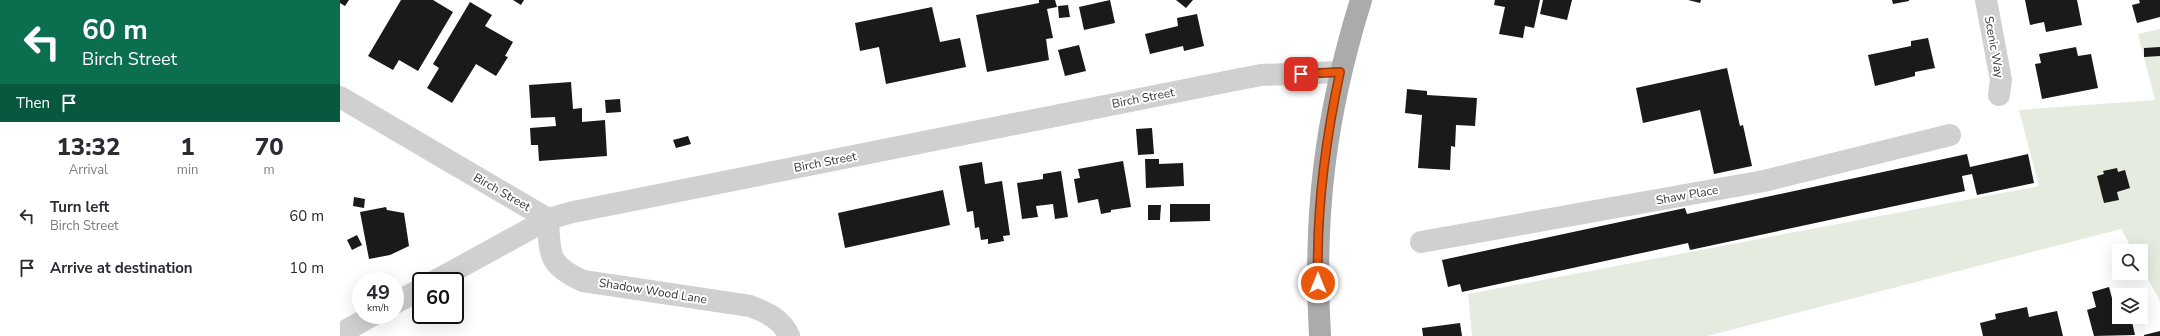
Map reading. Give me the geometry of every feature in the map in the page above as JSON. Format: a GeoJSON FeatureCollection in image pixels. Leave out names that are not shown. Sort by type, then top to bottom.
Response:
{"type":"FeatureCollection","features":[{"type":"Feature","properties":{"kind":"main road"},"geometry":{"type":"LineString","coordinates":[[1320,336],[1318,272],[1320,191],[1327,138],[1340,72],[1361,0]]}},
{"type":"Feature","properties":{"kind":"street","name":"Scenic Way"},"geometry":{"type":"LineString","coordinates":[[1986,0],[2001,80],[2000,95]]}},
{"type":"Feature","properties":{"kind":"street","name":"Birch Street"},"geometry":{"type":"LineString","coordinates":[[340,97],[548,219],[1261,75],[1340,72]]}},
{"type":"Feature","properties":{"kind":"street","name":"Shaw Place"},"geometry":{"type":"LineString","coordinates":[[1421,242],[1764,181],[1950,135]]}},
{"type":"Feature","properties":{"kind":"street"},"geometry":{"type":"LineString","coordinates":[[451,272],[548,219]]}},
{"type":"Feature","properties":{"kind":"street","name":"Shadow Wood Lane"},"geometry":{"type":"LineString","coordinates":[[548,219],[550,253],[557,264],[568,274],[583,280],[750,306],[764,311],[778,320],[789,336]]}},
{"type":"Feature","properties":{"kind":"street"},"geometry":{"type":"LineString","coordinates":[[340,334],[357,324]]}},
{"type":"Feature","properties":{"kind":"shaded area"},"geometry":{"type":"Polygon","coordinates":[[[2160,29],[2160,301],[2148,279],[2148,244],[2129,244],[2121,229],[1707,336],[1472,336],[1468,294],[2039,186],[2019,110],[2155,100],[2138,34],[2160,29]]]}},
{"type":"Feature","properties":{"kind":"building"},"geometry":{"type":"Polygon","coordinates":[[[340,0],[349,0],[345,6],[340,3],[340,0]]]}},
{"type":"Feature","properties":{"kind":"building"},"geometry":{"type":"Polygon","coordinates":[[[401,0],[433,0],[453,12],[418,71],[399,60],[393,70],[368,56],[401,0]]]}},
{"type":"Feature","properties":{"kind":"building"},"geometry":{"type":"Polygon","coordinates":[[[513,0],[524,0],[521,5],[513,0]]]}},
{"type":"Feature","properties":{"kind":"building"},"geometry":{"type":"Polygon","coordinates":[[[1039,0],[1055,0],[1057,7],[1047,9],[1053,38],[1046,39],[1049,60],[987,72],[976,15],[1039,3],[1039,0]]]}},
{"type":"Feature","properties":{"kind":"building"},"geometry":{"type":"Polygon","coordinates":[[[1110,0],[1115,23],[1084,30],[1079,7],[1110,0]]]}},
{"type":"Feature","properties":{"kind":"building"},"geometry":{"type":"Polygon","coordinates":[[[1176,0],[1193,0],[1186,8],[1176,0]]]}},
{"type":"Feature","properties":{"kind":"building"},"geometry":{"type":"Polygon","coordinates":[[[1495,0],[1540,0],[1534,28],[1525,26],[1523,38],[1499,34],[1505,7],[1494,5],[1495,0]]]}},
{"type":"Feature","properties":{"kind":"building"},"geometry":{"type":"Polygon","coordinates":[[[1543,0],[1572,0],[1567,20],[1540,14],[1543,0]]]}},
{"type":"Feature","properties":{"kind":"building"},"geometry":{"type":"Polygon","coordinates":[[[1688,0],[1701,0],[1700,3],[1688,0]]]}},
{"type":"Feature","properties":{"kind":"building"},"geometry":{"type":"Polygon","coordinates":[[[1892,0],[1909,0],[1909,1],[1893,4],[1892,0]]]}},
{"type":"Feature","properties":{"kind":"building"},"geometry":{"type":"Polygon","coordinates":[[[2025,0],[2077,0],[2082,25],[2046,32],[2044,22],[2030,25],[2025,0]]]}},
{"type":"Feature","properties":{"kind":"building"},"geometry":{"type":"Polygon","coordinates":[[[2139,0],[2160,0],[2160,17],[2137,23],[2132,5],[2140,3],[2139,0]]]}},
{"type":"Feature","properties":{"kind":"building"},"geometry":{"type":"Polygon","coordinates":[[[470,2],[492,15],[485,26],[513,42],[505,56],[508,57],[496,76],[476,64],[452,103],[427,88],[439,68],[433,64],[470,2]]]}},
{"type":"Feature","properties":{"kind":"building"},"geometry":{"type":"Polygon","coordinates":[[[1068,5],[1070,17],[1059,18],[1058,6],[1068,5]]]}},
{"type":"Feature","properties":{"kind":"building"},"geometry":{"type":"Polygon","coordinates":[[[932,7],[940,42],[960,38],[966,67],[886,84],[879,47],[860,51],[855,23],[932,7]]]}},
{"type":"Feature","properties":{"kind":"building"},"geometry":{"type":"Polygon","coordinates":[[[1197,14],[1204,46],[1184,51],[1183,46],[1150,54],[1145,34],[1178,26],[1177,18],[1197,14]]]}},
{"type":"Feature","properties":{"kind":"building"},"geometry":{"type":"Polygon","coordinates":[[[1928,38],[1935,68],[1915,72],[1915,76],[1875,86],[1868,55],[1911,46],[1911,41],[1928,38]]]}},
{"type":"Feature","properties":{"kind":"building"},"geometry":{"type":"Polygon","coordinates":[[[1079,45],[1086,71],[1065,76],[1058,50],[1079,45]]]}},
{"type":"Feature","properties":{"kind":"building"},"geometry":{"type":"Polygon","coordinates":[[[2076,47],[2078,56],[2091,54],[2098,88],[2042,99],[2035,64],[2041,63],[2039,54],[2076,47]]]}},
{"type":"Feature","properties":{"kind":"building"},"geometry":{"type":"Polygon","coordinates":[[[2160,47],[2160,56],[2144,57],[2144,48],[2160,47]]]}},
{"type":"Feature","properties":{"kind":"building"},"geometry":{"type":"Polygon","coordinates":[[[1727,68],[1740,126],[1743,125],[1752,166],[1714,174],[1700,110],[1643,123],[1636,88],[1727,68]]]}},
{"type":"Feature","properties":{"kind":"building"},"geometry":{"type":"Polygon","coordinates":[[[571,82],[573,109],[582,108],[582,122],[605,120],[607,156],[539,161],[538,145],[531,145],[530,128],[556,126],[555,117],[531,118],[529,85],[571,82]]]}},
{"type":"Feature","properties":{"kind":"building"},"geometry":{"type":"Polygon","coordinates":[[[1407,89],[1427,91],[1427,95],[1477,98],[1475,126],[1456,125],[1455,147],[1451,146],[1450,170],[1418,168],[1422,115],[1405,113],[1407,89]]]}},
{"type":"Feature","properties":{"kind":"building"},"geometry":{"type":"Polygon","coordinates":[[[620,99],[621,112],[606,113],[605,100],[620,99]]]}},
{"type":"Feature","properties":{"kind":"building"},"geometry":{"type":"Polygon","coordinates":[[[1152,128],[1154,154],[1138,155],[1136,129],[1152,128]]]}},
{"type":"Feature","properties":{"kind":"building"},"geometry":{"type":"Polygon","coordinates":[[[688,136],[691,144],[676,148],[673,140],[688,136]]]}},
{"type":"Feature","properties":{"kind":"building"},"geometry":{"type":"Polygon","coordinates":[[[1967,154],[1970,167],[2028,154],[2034,183],[1977,195],[1972,174],[1962,176],[1965,191],[1690,250],[1688,243],[1462,292],[1460,284],[1448,287],[1442,260],[1685,208],[1687,214],[1967,154]]]}},
{"type":"Feature","properties":{"kind":"building"},"geometry":{"type":"Polygon","coordinates":[[[1145,159],[1159,159],[1159,164],[1183,163],[1184,186],[1146,188],[1145,159]]]}},
{"type":"Feature","properties":{"kind":"building"},"geometry":{"type":"Polygon","coordinates":[[[1123,161],[1131,207],[1111,210],[1111,212],[1101,214],[1098,199],[1078,203],[1074,179],[1080,178],[1078,169],[1123,161]]]}},
{"type":"Feature","properties":{"kind":"building"},"geometry":{"type":"Polygon","coordinates":[[[982,162],[985,184],[1002,181],[1010,235],[1003,236],[1004,241],[988,244],[988,239],[981,240],[979,227],[975,228],[973,211],[967,212],[959,166],[982,162]]]}},
{"type":"Feature","properties":{"kind":"building"},"geometry":{"type":"Polygon","coordinates":[[[2117,168],[2118,172],[2125,170],[2130,188],[2117,192],[2119,200],[2104,203],[2097,176],[2104,174],[2103,171],[2117,168]]]}},
{"type":"Feature","properties":{"kind":"building"},"geometry":{"type":"Polygon","coordinates":[[[1061,171],[1068,217],[1055,219],[1053,204],[1036,206],[1038,217],[1022,219],[1017,183],[1043,179],[1043,174],[1061,171]]]}},
{"type":"Feature","properties":{"kind":"building"},"geometry":{"type":"Polygon","coordinates":[[[943,190],[950,225],[845,248],[838,213],[943,190]]]}},
{"type":"Feature","properties":{"kind":"building"},"geometry":{"type":"Polygon","coordinates":[[[354,197],[365,199],[364,208],[353,206],[354,197]]]}},
{"type":"Feature","properties":{"kind":"building"},"geometry":{"type":"Polygon","coordinates":[[[1170,204],[1210,204],[1210,221],[1170,222],[1170,204]]]}},
{"type":"Feature","properties":{"kind":"building"},"geometry":{"type":"Polygon","coordinates":[[[1148,205],[1161,205],[1160,220],[1148,220],[1148,205]]]}},
{"type":"Feature","properties":{"kind":"building"},"geometry":{"type":"Polygon","coordinates":[[[386,207],[387,210],[404,213],[409,246],[390,255],[369,259],[360,212],[386,207]]]}},
{"type":"Feature","properties":{"kind":"building"},"geometry":{"type":"Polygon","coordinates":[[[357,235],[362,245],[352,250],[347,240],[357,235]]]}},
{"type":"Feature","properties":{"kind":"building"},"geometry":{"type":"Polygon","coordinates":[[[2109,287],[2112,298],[2112,324],[2133,324],[2135,335],[2094,336],[2087,310],[2096,307],[2092,292],[2109,287]]]}},
{"type":"Feature","properties":{"kind":"building"},"geometry":{"type":"Polygon","coordinates":[[[2027,307],[2029,317],[2057,311],[2063,336],[1983,336],[1980,323],[1996,319],[1995,314],[2027,307]]]}},
{"type":"Feature","properties":{"kind":"building"},"geometry":{"type":"Polygon","coordinates":[[[1460,323],[1462,336],[1423,336],[1422,328],[1460,323]]]}},
{"type":"Feature","properties":{"kind":"building"},"geometry":{"type":"Polygon","coordinates":[[[2160,331],[2160,336],[2144,336],[2144,335],[2160,331]]]}},
{"type":"Feature","properties":{"kind":"route"},"geometry":{"type":"LineString","coordinates":[[1301,74],[1340,72],[1322,170],[1318,240],[1318,283]]}}]}
